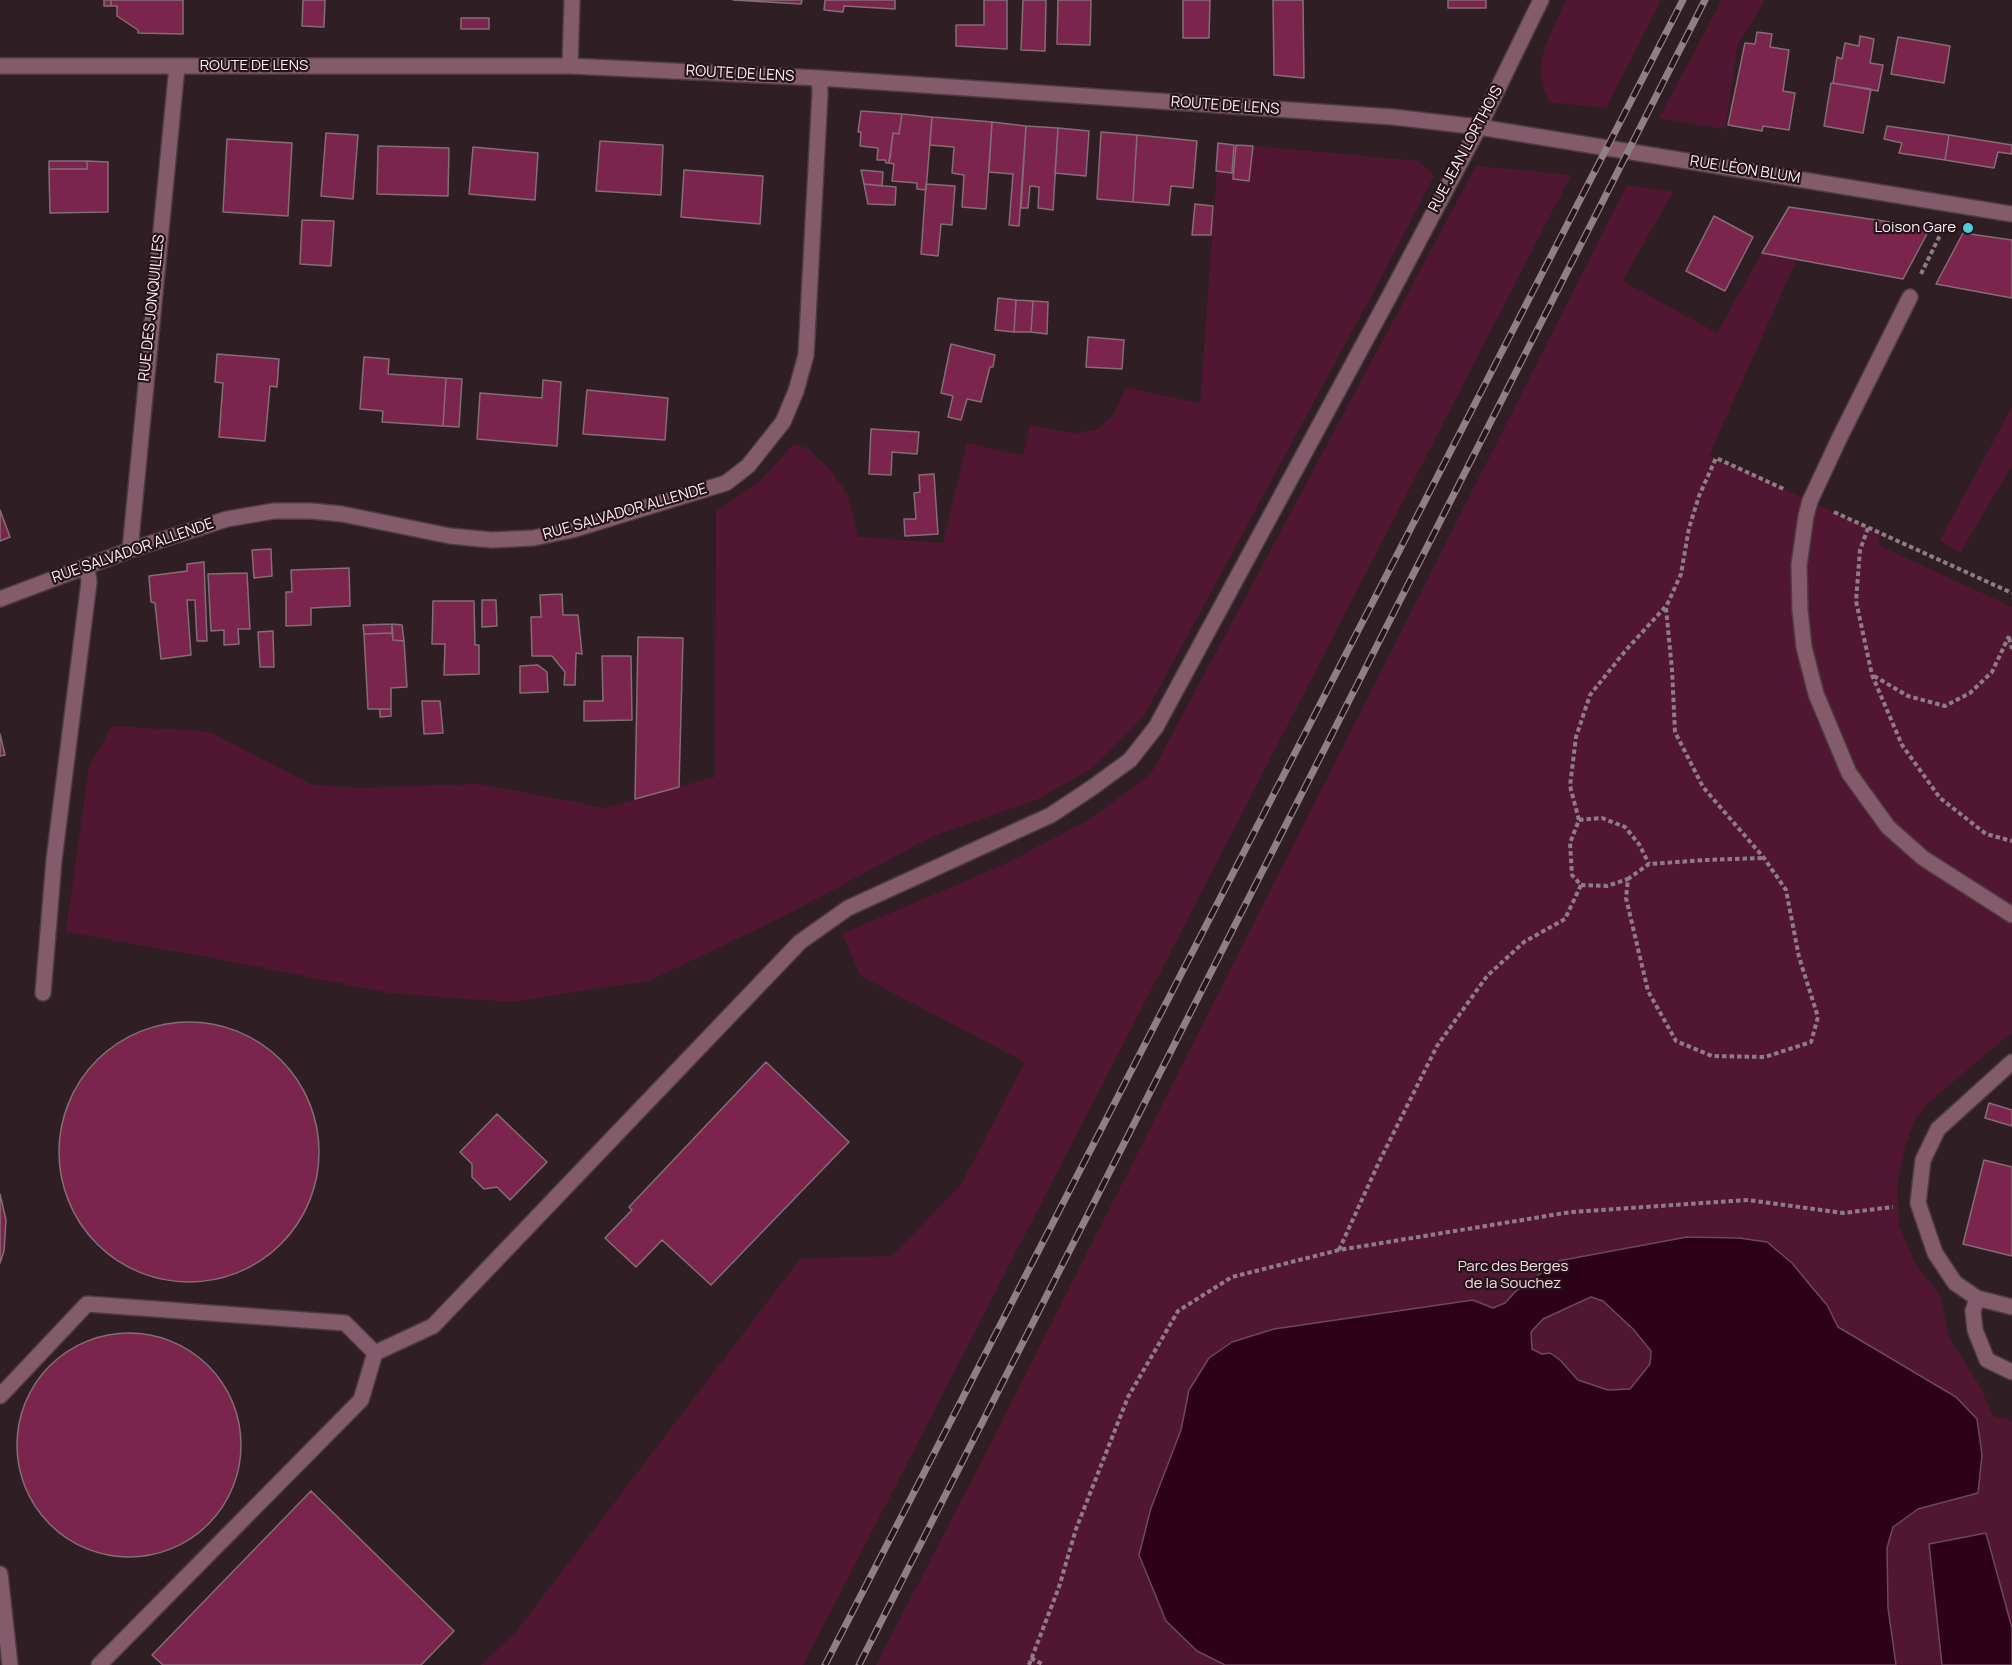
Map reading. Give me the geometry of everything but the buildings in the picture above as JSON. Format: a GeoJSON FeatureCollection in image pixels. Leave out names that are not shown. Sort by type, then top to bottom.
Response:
{"type":"FeatureCollection","features":[{"type":"Feature","properties":{"kind":"street"},"geometry":{"type":"LineString","coordinates":[[570,66],[572,0]]}},
{"type":"Feature","properties":{"kind":"street","name":"RUE JEAN LORTHOIS"},"geometry":{"type":"LineString","coordinates":[[375,1353],[433,1326],[800,942],[848,908],[1051,815],[1130,760],[1156,727],[1389,297],[1479,127],[1541,0]]}},
{"type":"Feature","properties":{"kind":"street","name":"ROUTE DE LENS"},"geometry":{"type":"LineString","coordinates":[[0,66],[570,66],[819,78],[1393,117],[1479,127]]}},
{"type":"Feature","properties":{"kind":"street","name":"RUE DES JONQUILLES"},"geometry":{"type":"LineString","coordinates":[[130,550],[177,66]]}},
{"type":"Feature","properties":{"kind":"street","name":"RUE SALVADOR ALLENDE"},"geometry":{"type":"LineString","coordinates":[[0,599],[130,550],[227,519],[274,511],[342,514],[450,536],[492,540],[533,538],[572,530],[726,483],[748,466],[783,422],[796,391],[806,355],[819,78]]}},
{"type":"Feature","properties":{"kind":"street","name":"RUE LÉON BLUM"},"geometry":{"type":"LineString","coordinates":[[1479,127],[2012,214]]}},
{"type":"Feature","properties":{"kind":"street"},"geometry":{"type":"LineString","coordinates":[[1910,297],[1810,501],[1799,565],[1804,647],[1816,694],[1849,773],[1888,827],[1923,858],[2012,915]]}},
{"type":"Feature","properties":{"kind":"street"},"geometry":{"type":"LineString","coordinates":[[43,993],[54,860],[89,582],[87,566]]}},
{"type":"Feature","properties":{"kind":"street"},"geometry":{"type":"LineString","coordinates":[[2012,1062],[1938,1129],[1923,1160],[1918,1203],[1935,1253],[1955,1283],[1977,1298],[2012,1308]]}},
{"type":"Feature","properties":{"kind":"street"},"geometry":{"type":"LineString","coordinates":[[1977,1298],[1973,1311],[1975,1330],[1988,1360],[2012,1372]]}},
{"type":"Feature","properties":{"kind":"street"},"geometry":{"type":"LineString","coordinates":[[0,1396],[87,1304],[345,1323],[375,1353],[361,1400],[99,1665]]}},
{"type":"Feature","properties":{"kind":"street"},"geometry":{"type":"LineString","coordinates":[[0,1574],[10,1665]]}},
{"type":"Feature","properties":{"kind":"path"},"geometry":{"type":"LineString","coordinates":[[1919,278],[1944,229]]}},
{"type":"Feature","properties":{"kind":"path"},"geometry":{"type":"LineString","coordinates":[[1764,858],[1649,864],[1628,879],[1607,886],[1581,885],[1572,875],[1570,843],[1579,820],[1570,786],[1576,737],[1590,695],[1626,650],[1666,607],[1681,574],[1689,528],[1699,496],[1716,458],[2012,593]]}},
{"type":"Feature","properties":{"kind":"path"},"geometry":{"type":"LineString","coordinates":[[1868,528],[1860,550],[1856,601],[1872,675],[1902,745],[1940,798],[1986,834],[2012,841]]}},
{"type":"Feature","properties":{"kind":"path"},"geometry":{"type":"LineString","coordinates":[[1628,879],[1626,898],[1648,991],[1676,1041],[1712,1056],[1765,1057],[1811,1042],[1818,1017],[1799,957],[1786,890],[1764,858],[1703,787],[1675,732],[1666,607]]}},
{"type":"Feature","properties":{"kind":"path"},"geometry":{"type":"LineString","coordinates":[[1872,675],[1908,696],[1945,706],[1970,693],[1992,672],[2009,636],[2012,649]]}},
{"type":"Feature","properties":{"kind":"path"},"geometry":{"type":"LineString","coordinates":[[1579,820],[1602,818],[1625,827],[1639,844],[1649,864]]}},
{"type":"Feature","properties":{"kind":"path"},"geometry":{"type":"LineString","coordinates":[[1339,1250],[1379,1162],[1437,1046],[1487,976],[1524,942],[1564,918],[1581,885]]}},
{"type":"Feature","properties":{"kind":"path"},"geometry":{"type":"LineString","coordinates":[[1029,1665],[1059,1587],[1076,1529],[1128,1397],[1178,1311],[1232,1277],[1339,1250],[1571,1212],[1748,1200],[1843,1213],[1918,1203]]}},
{"type":"Feature","properties":{"kind":"path"},"geometry":{"type":"LineString","coordinates":[[1031,1658],[1044,1665]]}},
{"type":"Feature","properties":{"kind":"green space"},"geometry":{"type":"Polygon","coordinates":[[[1566,0],[1661,0],[1606,108],[1550,102],[1543,87],[1540,70],[1545,46],[1566,0]]]}},
{"type":"Feature","properties":{"kind":"green space"},"geometry":{"type":"Polygon","coordinates":[[[1722,0],[1765,0],[1738,44],[1725,129],[1659,118],[1722,0]]]}},
{"type":"Feature","properties":{"kind":"green space"},"geometry":{"type":"Polygon","coordinates":[[[1219,143],[1419,161],[1434,176],[1145,714],[1091,769],[1038,799],[933,836],[786,915],[651,980],[511,1002],[389,993],[198,955],[66,932],[89,767],[112,726],[210,732],[312,785],[360,788],[480,784],[605,808],[715,777],[716,512],[760,481],[794,444],[808,449],[831,471],[849,497],[858,537],[943,543],[967,443],[1023,456],[1030,425],[1073,433],[1097,430],[1114,414],[1126,387],[1200,404],[1219,143]]]}},
{"type":"Feature","properties":{"kind":"green space"},"geometry":{"type":"Polygon","coordinates":[[[1476,166],[1571,175],[803,1665],[481,1665],[516,1632],[800,1259],[892,1256],[961,1185],[1025,1062],[861,976],[842,934],[1003,865],[1087,821],[1151,774],[1476,166]]]}},
{"type":"Feature","properties":{"kind":"green space","name":"Parc des Berges de la Souchez"},"geometry":{"type":"Polygon","coordinates":[[[1627,185],[1673,192],[1622,281],[1717,333],[1762,253],[1797,259],[1709,455],[1881,534],[1878,545],[2012,607],[2012,1032],[1928,1103],[1914,1121],[1897,1183],[1899,1226],[1916,1265],[1940,1295],[1949,1337],[1979,1385],[1993,1416],[2012,1421],[2012,1665],[876,1665],[985,1455],[1627,185]]]}},
{"type":"Feature","properties":{"kind":"green space"},"geometry":{"type":"Polygon","coordinates":[[[2012,407],[2012,465],[1960,553],[1940,540],[2012,407]]]}},
{"type":"Feature","properties":{"kind":"shaded area"},"geometry":{"type":"Polygon","coordinates":[[[1687,1237],[1739,1238],[1767,1242],[1792,1263],[1827,1305],[1838,1327],[1956,1397],[1977,1419],[1982,1455],[1978,1493],[1918,1509],[1893,1527],[1887,1548],[1888,1608],[1896,1665],[1225,1665],[1197,1651],[1166,1621],[1139,1555],[1151,1508],[1181,1430],[1189,1390],[1209,1358],[1232,1342],[1274,1329],[1473,1300],[1493,1308],[1505,1303],[1515,1292],[1558,1261],[1687,1237]],[[1591,1297],[1543,1319],[1531,1332],[1532,1349],[1542,1354],[1550,1353],[1560,1360],[1578,1380],[1608,1390],[1630,1389],[1650,1364],[1651,1351],[1633,1329],[1603,1301],[1591,1297]]]}},
{"type":"Feature","properties":{"kind":"shaded area"},"geometry":{"type":"Polygon","coordinates":[[[1986,1533],[2012,1628],[2012,1665],[1942,1665],[1929,1544],[1986,1533]]]}},
{"type":"Feature","properties":{"kind":"railway"},"geometry":{"type":"LineString","coordinates":[[825,1665],[1683,0]]}},
{"type":"Feature","properties":{"kind":"railway"},"geometry":{"type":"LineString","coordinates":[[859,1665],[1705,0]]}},
{"type":"Feature","properties":{"kind":"place","name":"Loison Gare"},"geometry":{"type":"Point","coordinates":[1968,228]}}]}
